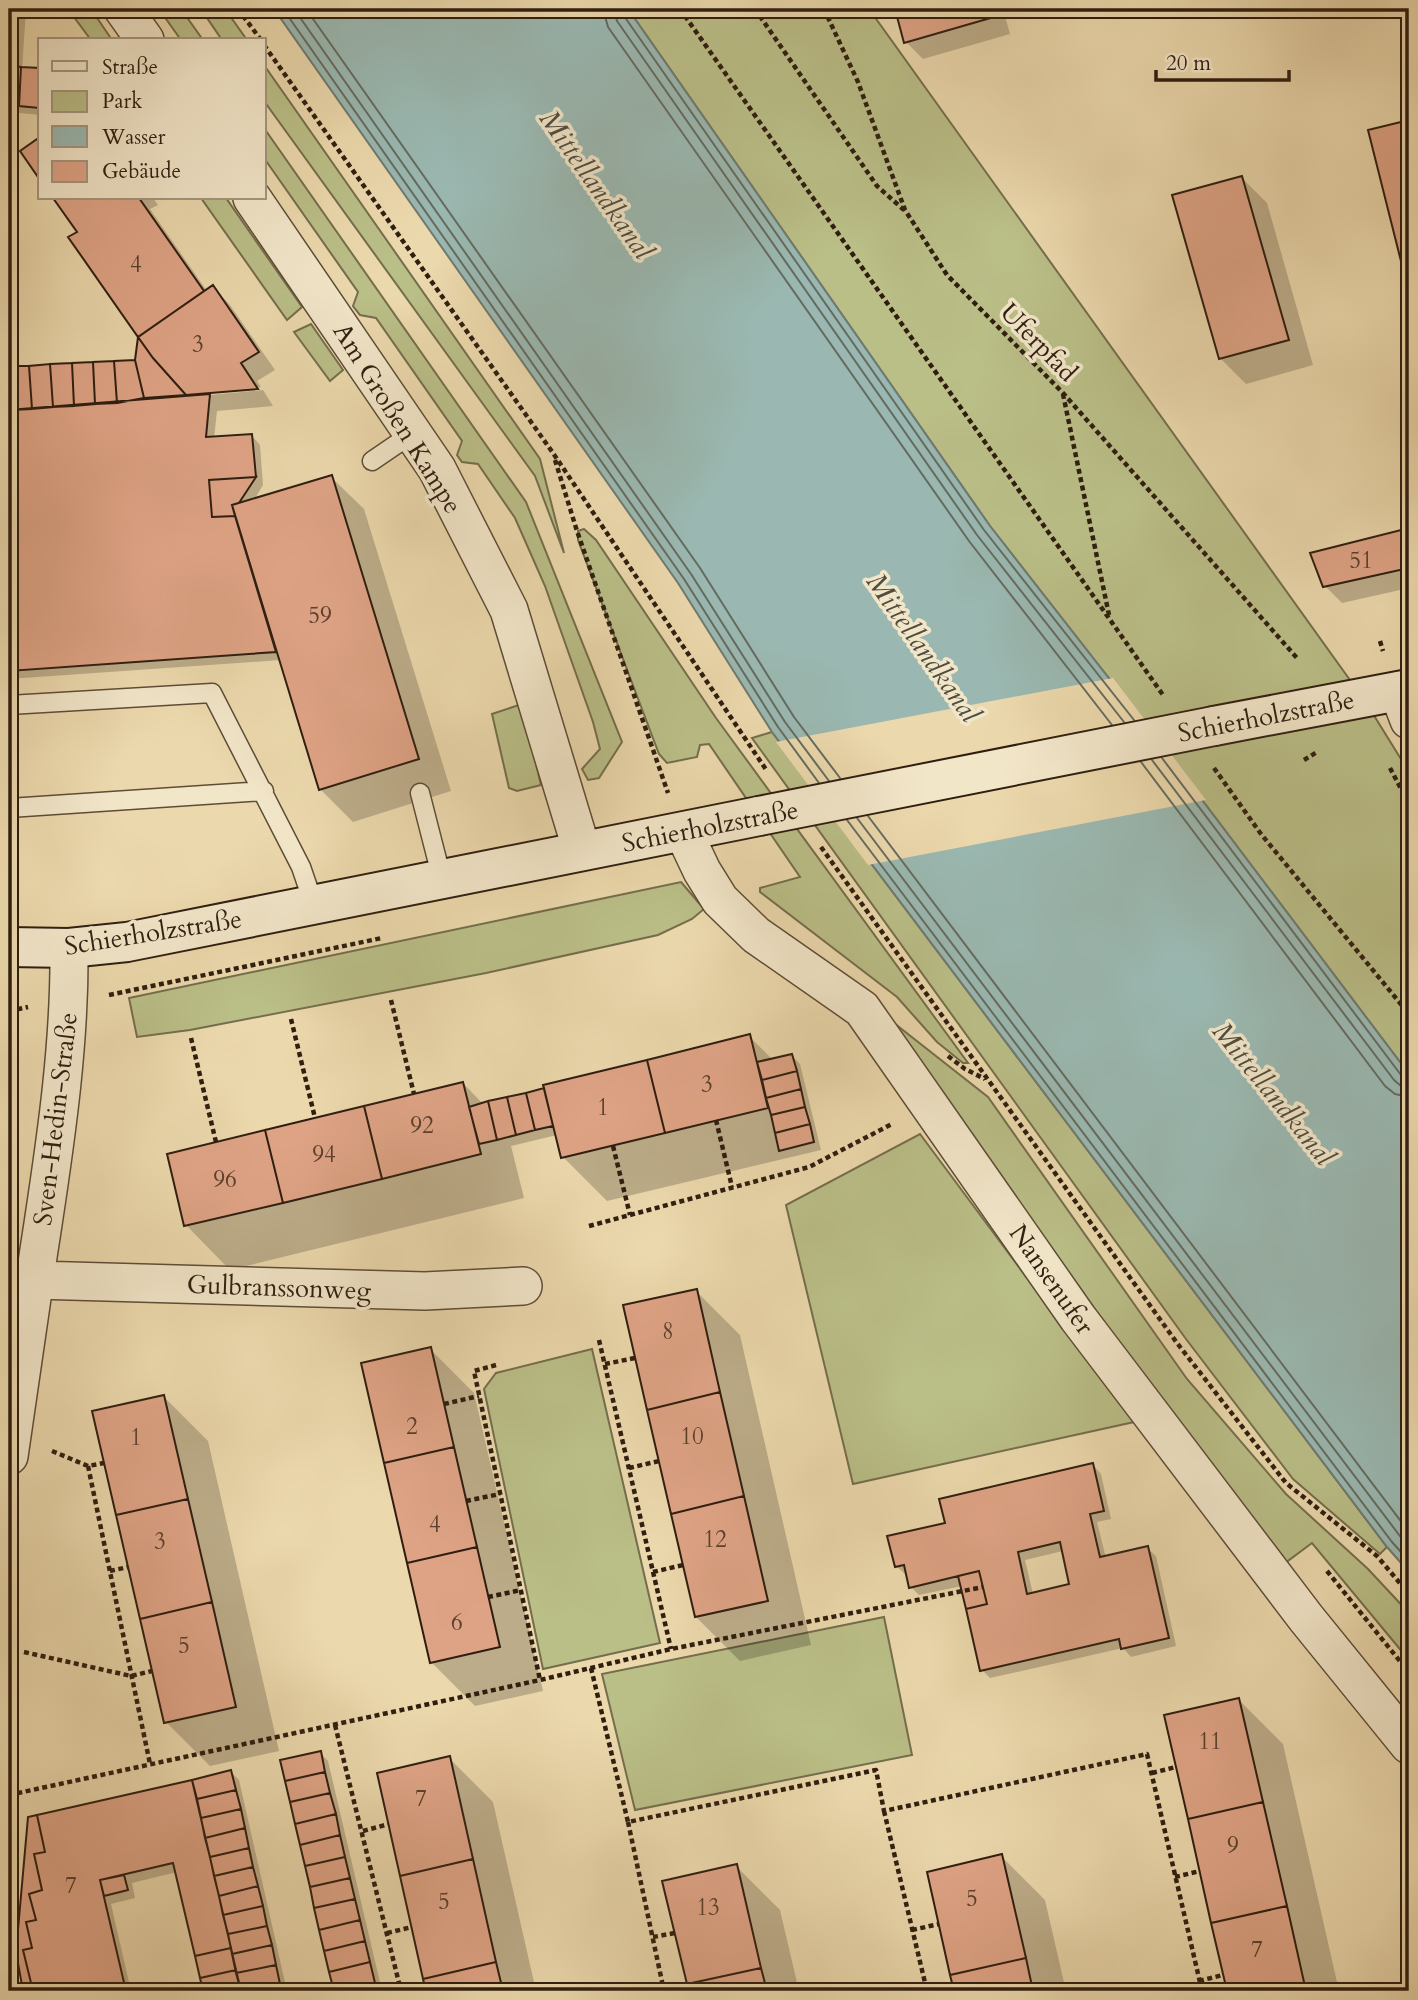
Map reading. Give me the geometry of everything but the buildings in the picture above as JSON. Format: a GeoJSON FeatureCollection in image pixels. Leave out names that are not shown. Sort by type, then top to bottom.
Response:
{"type":"FeatureCollection","features":[{"type":"Feature","properties":{"kind":"street"},"geometry":{"type":"LineString","coordinates":[[124,9],[144,38]]}},
{"type":"Feature","properties":{"kind":"street","name":"Am Großen Kampe"},"geometry":{"type":"LineString","coordinates":[[253,200],[437,470],[509,610],[582,851]]}},
{"type":"Feature","properties":{"kind":"street","name":"Schierholzstraße"},"geometry":{"type":"LineString","coordinates":[[9,947],[69,948],[127,942],[582,851],[677,815],[759,816],[1214,726],[1405,700]]}},
{"type":"Feature","properties":{"kind":"street","name":"Nansenufer"},"geometry":{"type":"LineString","coordinates":[[677,815],[702,871],[720,900],[756,935],[862,1009],[1078,1318],[1306,1618],[1409,1745]]}},
{"type":"Feature","properties":{"kind":"street","name":"Sven-Hedin-Straße"},"geometry":{"type":"LineString","coordinates":[[9,1456],[65,1052],[70,1001],[69,948]]}},
{"type":"Feature","properties":{"kind":"street","name":"Gulbranssonweg"},"geometry":{"type":"LineString","coordinates":[[35,1280],[425,1291],[523,1286]]}},
{"type":"Feature","properties":{"kind":"lane"},"geometry":{"type":"LineString","coordinates":[[372,461],[413,433]]}},
{"type":"Feature","properties":{"kind":"lane"},"geometry":{"type":"LineString","coordinates":[[9,705],[212,692],[301,867],[314,905]]}},
{"type":"Feature","properties":{"kind":"lane"},"geometry":{"type":"LineString","coordinates":[[9,808],[264,791]]}},
{"type":"Feature","properties":{"kind":"lane"},"geometry":{"type":"LineString","coordinates":[[420,793],[442,879]]}},
{"type":"Feature","properties":{"kind":"path"},"geometry":{"type":"LineString","coordinates":[[238,9],[260,38]]}},
{"type":"Feature","properties":{"kind":"path"},"geometry":{"type":"LineString","coordinates":[[680,9],[1166,699]]}},
{"type":"Feature","properties":{"kind":"path"},"geometry":{"type":"LineString","coordinates":[[755,9],[877,186],[905,211]]}},
{"type":"Feature","properties":{"kind":"path","name":"Uferpfad"},"geometry":{"type":"LineString","coordinates":[[824,9],[858,82],[905,211],[947,275],[1063,393],[1297,658]]}},
{"type":"Feature","properties":{"kind":"path"},"geometry":{"type":"LineString","coordinates":[[1063,393],[1110,620]]}},
{"type":"Feature","properties":{"kind":"path"},"geometry":{"type":"LineString","coordinates":[[553,453],[577,531],[677,815]]}},
{"type":"Feature","properties":{"kind":"path"},"geometry":{"type":"LineString","coordinates":[[1213,766],[1261,834],[1409,1014]]}},
{"type":"Feature","properties":{"kind":"path"},"geometry":{"type":"LineString","coordinates":[[1390,768],[1409,804]]}},
{"type":"Feature","properties":{"kind":"path"},"geometry":{"type":"LineString","coordinates":[[391,1000],[414,1094]]}},
{"type":"Feature","properties":{"kind":"path"},"geometry":{"type":"LineString","coordinates":[[9,1011],[23,1008]]}},
{"type":"Feature","properties":{"kind":"path"},"geometry":{"type":"LineString","coordinates":[[291,1019],[315,1118]]}},
{"type":"Feature","properties":{"kind":"path"},"geometry":{"type":"LineString","coordinates":[[191,1038],[216,1142]]}},
{"type":"Feature","properties":{"kind":"path"},"geometry":{"type":"LineString","coordinates":[[589,1226],[809,1167],[930,1105]]}},
{"type":"Feature","properties":{"kind":"path"},"geometry":{"type":"LineString","coordinates":[[716,1120],[732,1187]]}},
{"type":"Feature","properties":{"kind":"path"},"geometry":{"type":"LineString","coordinates":[[613,1146],[630,1215]]}},
{"type":"Feature","properties":{"kind":"path"},"geometry":{"type":"LineString","coordinates":[[599,1340],[671,1649]]}},
{"type":"Feature","properties":{"kind":"path"},"geometry":{"type":"LineString","coordinates":[[605,1364],[635,1357]]}},
{"type":"Feature","properties":{"kind":"path"},"geometry":{"type":"LineString","coordinates":[[496,1365],[474,1371],[540,1680]]}},
{"type":"Feature","properties":{"kind":"path"},"geometry":{"type":"LineString","coordinates":[[444,1404],[480,1396]]}},
{"type":"Feature","properties":{"kind":"path"},"geometry":{"type":"LineString","coordinates":[[51,1451],[88,1466],[104,1463]]}},
{"type":"Feature","properties":{"kind":"path"},"geometry":{"type":"LineString","coordinates":[[629,1468],[659,1461]]}},
{"type":"Feature","properties":{"kind":"path"},"geometry":{"type":"LineString","coordinates":[[88,1466],[150,1764]]}},
{"type":"Feature","properties":{"kind":"path"},"geometry":{"type":"LineString","coordinates":[[466,1501],[500,1494]]}},
{"type":"Feature","properties":{"kind":"path"},"geometry":{"type":"LineString","coordinates":[[653,1572],[683,1565]]}},
{"type":"Feature","properties":{"kind":"path"},"geometry":{"type":"LineString","coordinates":[[110,1571],[128,1567]]}},
{"type":"Feature","properties":{"kind":"path"},"geometry":{"type":"LineString","coordinates":[[9,1795],[671,1649],[983,1587]]}},
{"type":"Feature","properties":{"kind":"path"},"geometry":{"type":"LineString","coordinates":[[488,1597],[521,1590]]}},
{"type":"Feature","properties":{"kind":"path"},"geometry":{"type":"LineString","coordinates":[[23,1652],[131,1676],[152,1671]]}},
{"type":"Feature","properties":{"kind":"path"},"geometry":{"type":"LineString","coordinates":[[592,1668],[664,1991]]}},
{"type":"Feature","properties":{"kind":"path"},"geometry":{"type":"LineString","coordinates":[[335,1725],[401,1991]]}},
{"type":"Feature","properties":{"kind":"path"},"geometry":{"type":"LineString","coordinates":[[884,1811],[1147,1755],[1202,1991]]}},
{"type":"Feature","properties":{"kind":"path"},"geometry":{"type":"LineString","coordinates":[[1152,1773],[1176,1767]]}},
{"type":"Feature","properties":{"kind":"path"},"geometry":{"type":"LineString","coordinates":[[628,1822],[876,1770],[927,1991]]}},
{"type":"Feature","properties":{"kind":"path"},"geometry":{"type":"LineString","coordinates":[[363,1831],[388,1824]]}},
{"type":"Feature","properties":{"kind":"path"},"geometry":{"type":"LineString","coordinates":[[1175,1877],[1200,1871]]}},
{"type":"Feature","properties":{"kind":"path"},"geometry":{"type":"LineString","coordinates":[[912,1930],[939,1924]]}},
{"type":"Feature","properties":{"kind":"path"},"geometry":{"type":"LineString","coordinates":[[387,1933],[412,1927]]}},
{"type":"Feature","properties":{"kind":"path"},"geometry":{"type":"LineString","coordinates":[[653,1937],[675,1933]]}},
{"type":"Feature","properties":{"kind":"path"},"geometry":{"type":"LineString","coordinates":[[1199,1980],[1223,1975]]}},
{"type":"Feature","properties":{"kind":"green space"},"geometry":{"type":"Polygon","coordinates":[[[68,9],[91,9],[111,38],[90,38],[68,9]]]}},
{"type":"Feature","properties":{"kind":"green space"},"geometry":{"type":"Polygon","coordinates":[[[159,9],[181,9],[202,38],[180,38],[159,9]]]}},
{"type":"Feature","properties":{"kind":"green space"},"geometry":{"type":"Polygon","coordinates":[[[201,9],[225,9],[246,38],[221,38],[201,9]]]}},
{"type":"Feature","properties":{"kind":"green space"},"geometry":{"type":"Polygon","coordinates":[[[628,9],[869,9],[1365,701],[1409,772],[1409,1074],[1147,727],[990,526],[628,9]]]}},
{"type":"Feature","properties":{"kind":"green space"},"geometry":{"type":"Polygon","coordinates":[[[266,68],[540,459],[564,553],[535,476],[266,104],[266,68]]]}},
{"type":"Feature","properties":{"kind":"green space"},"geometry":{"type":"Polygon","coordinates":[[[266,131],[526,502],[622,742],[599,778],[588,780],[582,769],[600,749],[593,722],[545,586],[515,518],[478,464],[462,462],[457,455],[462,441],[376,318],[360,315],[353,306],[358,292],[266,161],[266,131]]]}},
{"type":"Feature","properties":{"kind":"green space"},"geometry":{"type":"Polygon","coordinates":[[[202,200],[227,200],[302,307],[287,320],[202,200]]]}},
{"type":"Feature","properties":{"kind":"green space"},"geometry":{"type":"Polygon","coordinates":[[[311,324],[343,370],[330,381],[294,332],[311,324]]]}},
{"type":"Feature","properties":{"kind":"green space"},"geometry":{"type":"Polygon","coordinates":[[[584,529],[596,540],[716,718],[968,1063],[963,1063],[937,1042],[897,997],[760,892],[760,888],[800,877],[709,744],[700,745],[697,757],[667,763],[659,754],[578,540],[578,531],[584,529]]]}},
{"type":"Feature","properties":{"kind":"green space"},"geometry":{"type":"Polygon","coordinates":[[[522,704],[541,785],[517,791],[509,788],[492,714],[522,704]]]}},
{"type":"Feature","properties":{"kind":"green space"},"geometry":{"type":"Polygon","coordinates":[[[772,732],[1387,1547],[1380,1554],[1293,1479],[1186,1339],[752,738],[772,732]]]}},
{"type":"Feature","properties":{"kind":"green space"},"geometry":{"type":"Polygon","coordinates":[[[681,882],[704,909],[692,919],[658,935],[486,973],[190,1030],[137,1037],[129,998],[681,882]]]}},
{"type":"Feature","properties":{"kind":"green space"},"geometry":{"type":"Polygon","coordinates":[[[885,1016],[988,1097],[1187,1379],[1286,1494],[1368,1569],[1409,1613],[1409,1650],[1404,1654],[1312,1543],[1285,1563],[1152,1389],[885,1016]]]}},
{"type":"Feature","properties":{"kind":"green space"},"geometry":{"type":"Polygon","coordinates":[[[920,1134],[1134,1422],[853,1484],[786,1205],[920,1134]]]}},
{"type":"Feature","properties":{"kind":"green space"},"geometry":{"type":"Polygon","coordinates":[[[592,1349],[660,1643],[543,1669],[484,1389],[496,1373],[592,1349]]]}},
{"type":"Feature","properties":{"kind":"green space"},"geometry":{"type":"Polygon","coordinates":[[[884,1617],[912,1755],[635,1810],[602,1674],[884,1617]]]}},
{"type":"Feature","properties":{"kind":"water","name":"Mittellandkanal"},"geometry":{"type":"Polygon","coordinates":[[[274,9],[628,9],[990,526],[1147,727],[1409,1074],[1409,1572],[1387,1547],[772,732],[678,583],[274,9]]]}},
{"type":"Feature","properties":{"kind":"pier"},"geometry":{"type":"Polygon","coordinates":[[[1113,678],[1206,800],[868,865],[776,742],[1113,678]]]}}]}
